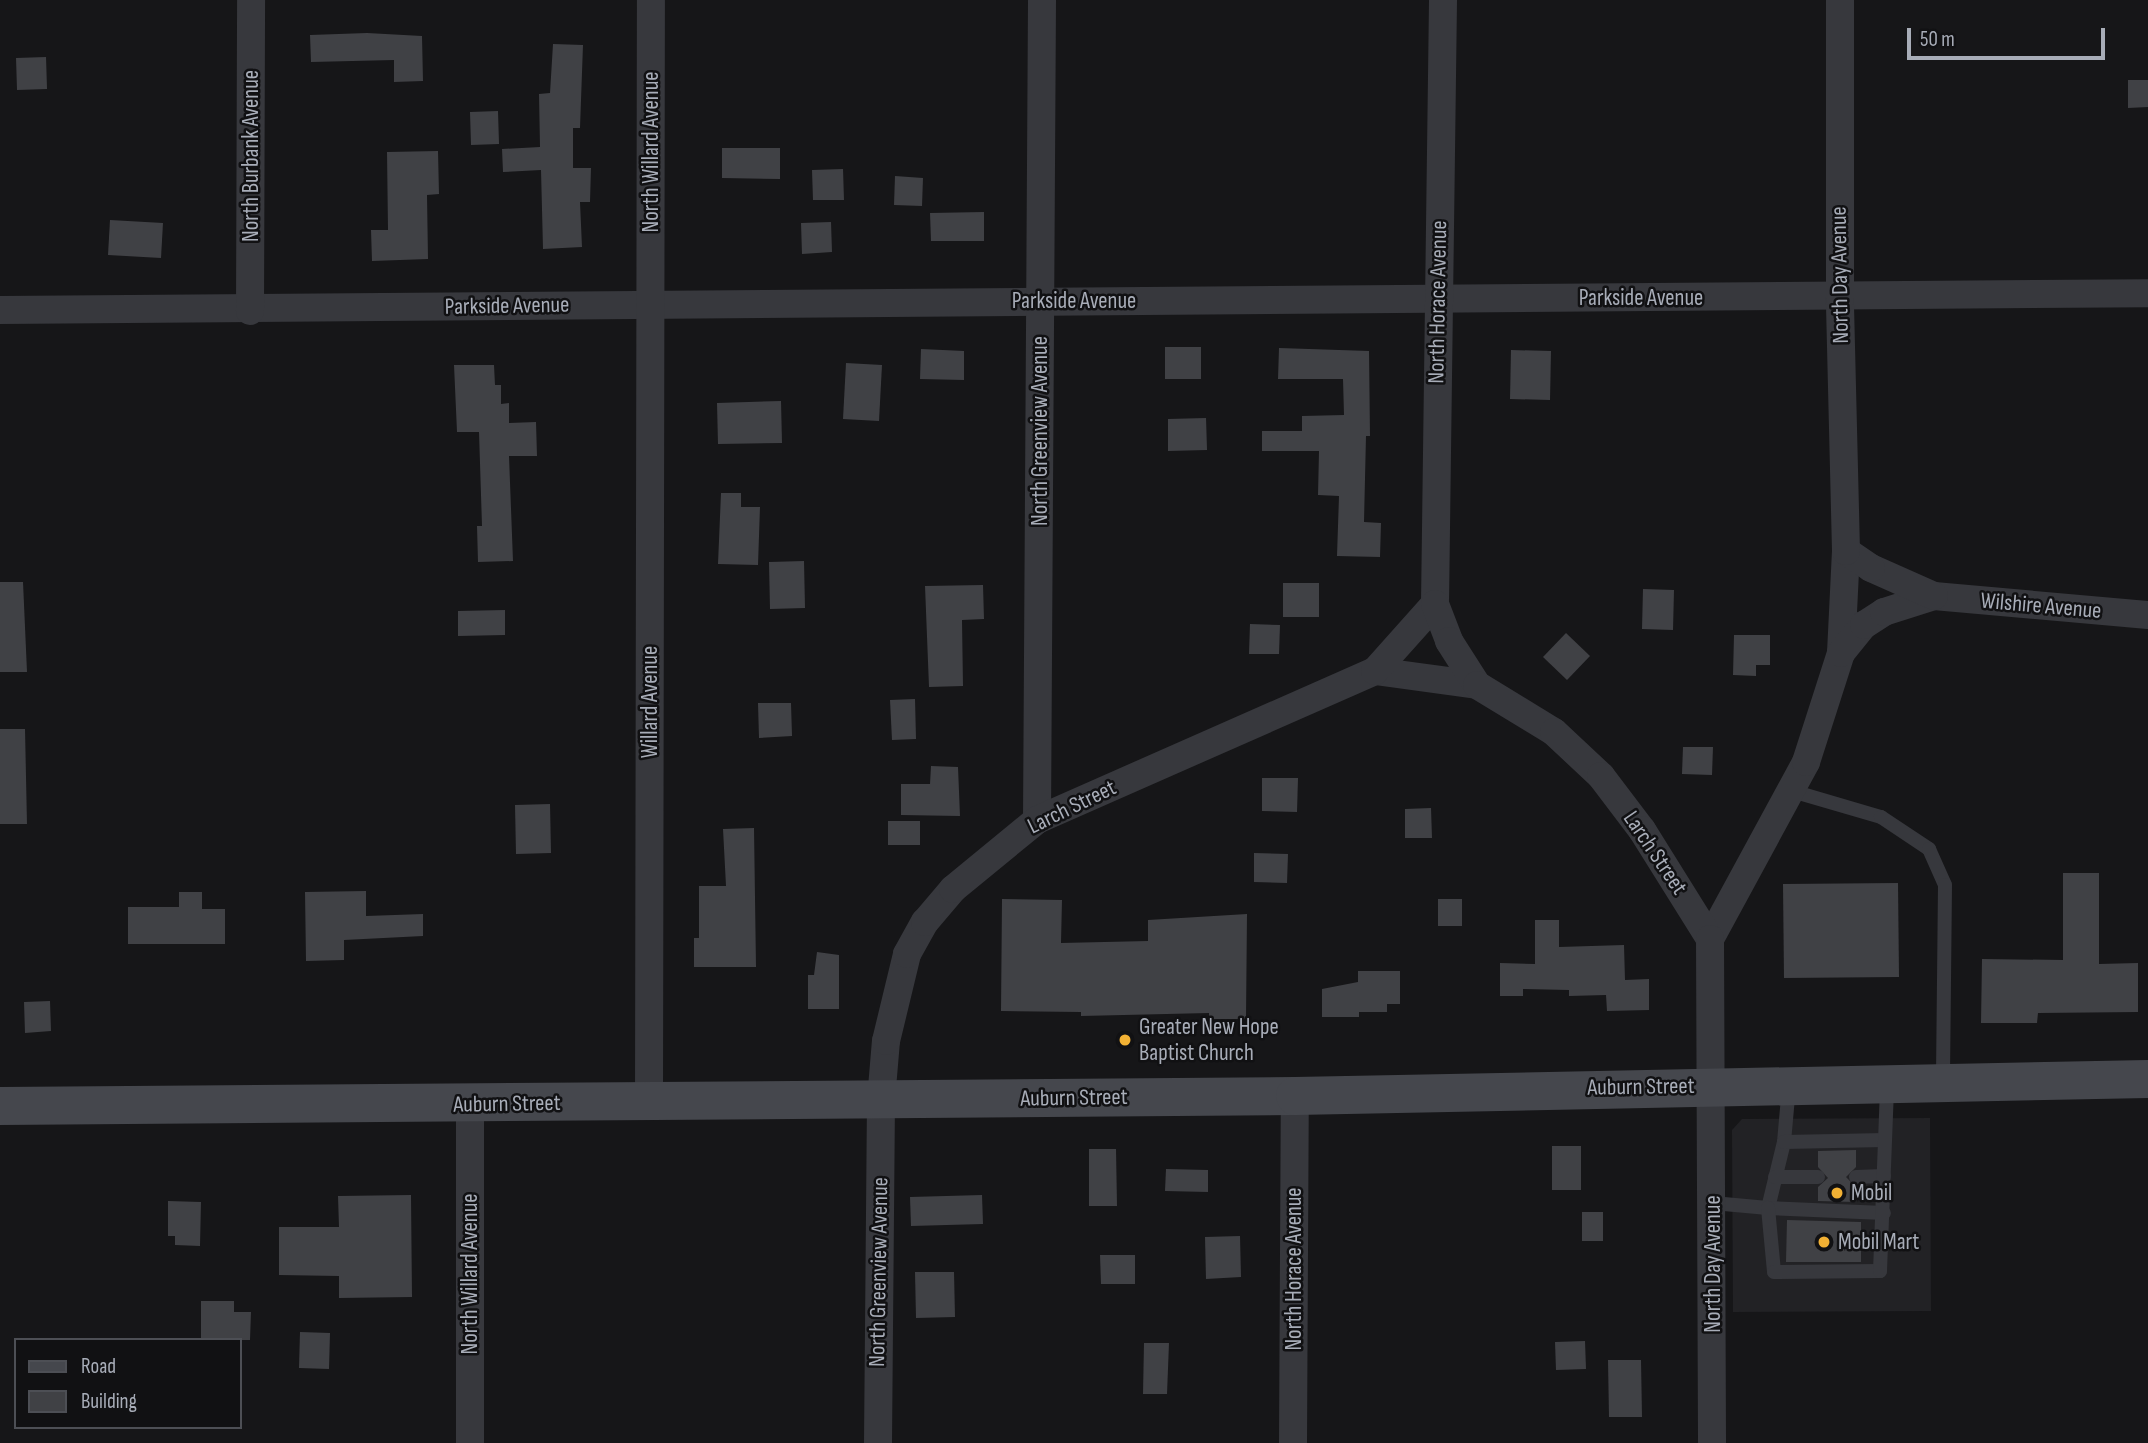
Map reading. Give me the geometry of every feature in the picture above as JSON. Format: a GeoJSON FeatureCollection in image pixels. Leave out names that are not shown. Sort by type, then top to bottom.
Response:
{"type":"FeatureCollection","features":[{"type":"Feature","properties":{"kind":"main road","name":"Auburn Street"},"geometry":{"type":"LineString","coordinates":[[0,1106],[470,1105],[1295,1096],[1714,1085],[2148,1079]]}},
{"type":"Feature","properties":{"kind":"street","name":"North Burbank Avenue"},"geometry":{"type":"LineString","coordinates":[[250,311],[251,0]]}},
{"type":"Feature","properties":{"kind":"street","name":"North Willard Avenue"},"geometry":{"type":"LineString","coordinates":[[651,0],[652,303]]}},
{"type":"Feature","properties":{"kind":"street","name":"North Greenview Avenue"},"geometry":{"type":"LineString","coordinates":[[1037,820],[1042,0]]}},
{"type":"Feature","properties":{"kind":"street","name":"North Horace Avenue"},"geometry":{"type":"LineString","coordinates":[[1435,604],[1443,0]]}},
{"type":"Feature","properties":{"kind":"street","name":"North Day Avenue"},"geometry":{"type":"LineString","coordinates":[[1710,939],[1806,762],[1841,653],[1846,551],[1840,298],[1840,0]]}},
{"type":"Feature","properties":{"kind":"street","name":"Parkside Avenue"},"geometry":{"type":"LineString","coordinates":[[0,310],[250,311],[652,303],[1840,298],[2148,293]]}},
{"type":"Feature","properties":{"kind":"street","name":"Willard Avenue"},"geometry":{"type":"LineString","coordinates":[[649,1101],[652,303]]}},
{"type":"Feature","properties":{"kind":"street"},"geometry":{"type":"LineString","coordinates":[[1846,551],[1871,568],[1934,596]]}},
{"type":"Feature","properties":{"kind":"street","name":"North Day Avenue"},"geometry":{"type":"LineString","coordinates":[[1841,653],[1864,625],[1884,612],[1934,596]]}},
{"type":"Feature","properties":{"kind":"street","name":"Wilshire Avenue"},"geometry":{"type":"LineString","coordinates":[[1934,596],[2148,615]]}},
{"type":"Feature","properties":{"kind":"street","name":"Larch Street"},"geometry":{"type":"LineString","coordinates":[[881,1100],[886,1041],[907,954],[925,922],[953,889],[1037,820],[1375,671],[1435,604],[1449,641],[1477,685]]}},
{"type":"Feature","properties":{"kind":"street","name":"Larch Street"},"geometry":{"type":"LineString","coordinates":[[1375,671],[1477,685],[1555,732],[1601,776],[1642,830],[1710,939]]}},
{"type":"Feature","properties":{"kind":"street"},"geometry":{"type":"LineString","coordinates":[[1710,939],[1714,1085]]}},
{"type":"Feature","properties":{"kind":"street","name":"North Day Avenue"},"geometry":{"type":"LineString","coordinates":[[1712,1443],[1714,1085]]}},
{"type":"Feature","properties":{"kind":"street","name":"North Horace Avenue"},"geometry":{"type":"LineString","coordinates":[[1293,1443],[1295,1096]]}},
{"type":"Feature","properties":{"kind":"street","name":"North Greenview Avenue"},"geometry":{"type":"LineString","coordinates":[[877,1443],[881,1100]]}},
{"type":"Feature","properties":{"kind":"street","name":"North Willard Avenue"},"geometry":{"type":"LineString","coordinates":[[470,1105],[470,1443]]}},
{"type":"Feature","properties":{"kind":"lane"},"geometry":{"type":"LineString","coordinates":[[1792,791],[1881,817],[1929,849],[1945,885],[1943,1083]]}},
{"type":"Feature","properties":{"kind":"lane"},"geometry":{"type":"LineString","coordinates":[[1789,1085],[1784,1142],[1768,1208],[1774,1272],[1880,1271],[1887,1083]]}},
{"type":"Feature","properties":{"kind":"lane"},"geometry":{"type":"LineString","coordinates":[[1784,1142],[1885,1140]]}},
{"type":"Feature","properties":{"kind":"lane"},"geometry":{"type":"LineString","coordinates":[[1856,1177],[1884,1176]]}},
{"type":"Feature","properties":{"kind":"lane"},"geometry":{"type":"LineString","coordinates":[[1775,1177],[1818,1177]]}},
{"type":"Feature","properties":{"kind":"lane"},"geometry":{"type":"LineString","coordinates":[[1713,1203],[1884,1213]]}},
{"type":"Feature","properties":{"kind":"shaded area"},"geometry":{"type":"Polygon","coordinates":[[[1930,1118],[1931,1311],[1733,1312],[1732,1130],[1742,1119],[1930,1118]]]}},
{"type":"Feature","properties":{"kind":"building"},"geometry":{"type":"Polygon","coordinates":[[[367,33],[422,36],[423,81],[394,82],[394,60],[311,62],[310,35],[367,33]]]}},
{"type":"Feature","properties":{"kind":"building"},"geometry":{"type":"Polygon","coordinates":[[[553,44],[583,45],[580,128],[573,128],[573,168],[591,168],[590,202],[580,202],[582,247],[543,249],[541,170],[503,172],[502,149],[540,147],[539,94],[550,93],[553,44]]]}},
{"type":"Feature","properties":{"kind":"building"},"geometry":{"type":"Polygon","coordinates":[[[46,57],[47,89],[17,90],[16,58],[46,57]]]}},
{"type":"Feature","properties":{"kind":"building"},"geometry":{"type":"Polygon","coordinates":[[[2128,80],[2148,80],[2148,107],[2128,108],[2128,80]]]}},
{"type":"Feature","properties":{"kind":"building"},"geometry":{"type":"Polygon","coordinates":[[[498,111],[499,144],[471,145],[470,112],[498,111]]]}},
{"type":"Feature","properties":{"kind":"building"},"geometry":{"type":"Polygon","coordinates":[[[722,148],[780,148],[780,179],[722,178],[722,148]]]}},
{"type":"Feature","properties":{"kind":"building"},"geometry":{"type":"Polygon","coordinates":[[[438,151],[439,194],[427,195],[428,259],[372,261],[371,230],[388,230],[387,152],[438,151]]]}},
{"type":"Feature","properties":{"kind":"building"},"geometry":{"type":"Polygon","coordinates":[[[843,169],[844,200],[813,200],[812,170],[843,169]]]}},
{"type":"Feature","properties":{"kind":"building"},"geometry":{"type":"Polygon","coordinates":[[[895,176],[923,178],[922,206],[894,205],[895,176]]]}},
{"type":"Feature","properties":{"kind":"building"},"geometry":{"type":"Polygon","coordinates":[[[984,212],[984,241],[931,241],[930,213],[984,212]]]}},
{"type":"Feature","properties":{"kind":"building"},"geometry":{"type":"Polygon","coordinates":[[[110,220],[163,223],[161,258],[108,255],[110,220]]]}},
{"type":"Feature","properties":{"kind":"building"},"geometry":{"type":"Polygon","coordinates":[[[831,222],[832,252],[802,254],[801,223],[831,222]]]}},
{"type":"Feature","properties":{"kind":"building"},"geometry":{"type":"Polygon","coordinates":[[[1165,347],[1201,347],[1201,379],[1165,379],[1165,347]]]}},
{"type":"Feature","properties":{"kind":"building"},"geometry":{"type":"Polygon","coordinates":[[[1279,348],[1369,351],[1370,436],[1366,436],[1364,522],[1381,523],[1380,557],[1337,556],[1339,496],[1318,495],[1319,451],[1262,451],[1262,431],[1302,431],[1302,416],[1344,415],[1343,379],[1278,379],[1279,348]]]}},
{"type":"Feature","properties":{"kind":"building"},"geometry":{"type":"Polygon","coordinates":[[[921,349],[964,351],[964,380],[920,379],[921,349]]]}},
{"type":"Feature","properties":{"kind":"building"},"geometry":{"type":"Polygon","coordinates":[[[1511,350],[1551,351],[1550,400],[1510,399],[1511,350]]]}},
{"type":"Feature","properties":{"kind":"building"},"geometry":{"type":"Polygon","coordinates":[[[846,363],[882,365],[879,421],[843,419],[846,363]]]}},
{"type":"Feature","properties":{"kind":"building"},"geometry":{"type":"Polygon","coordinates":[[[454,365],[494,365],[495,385],[501,385],[501,404],[509,403],[509,423],[536,422],[537,456],[509,456],[513,561],[478,562],[477,526],[482,526],[479,432],[457,432],[454,365]]]}},
{"type":"Feature","properties":{"kind":"building"},"geometry":{"type":"Polygon","coordinates":[[[781,401],[782,443],[718,444],[717,403],[781,401]]]}},
{"type":"Feature","properties":{"kind":"building"},"geometry":{"type":"Polygon","coordinates":[[[1206,418],[1207,450],[1168,451],[1168,419],[1206,418]]]}},
{"type":"Feature","properties":{"kind":"building"},"geometry":{"type":"Polygon","coordinates":[[[721,493],[741,493],[741,507],[760,507],[758,565],[718,564],[721,493]]]}},
{"type":"Feature","properties":{"kind":"building"},"geometry":{"type":"Polygon","coordinates":[[[804,561],[805,608],[770,609],[769,562],[804,561]]]}},
{"type":"Feature","properties":{"kind":"building"},"geometry":{"type":"Polygon","coordinates":[[[0,582],[23,582],[27,672],[0,672],[0,582]]]}},
{"type":"Feature","properties":{"kind":"building"},"geometry":{"type":"Polygon","coordinates":[[[1283,583],[1319,583],[1319,617],[1283,617],[1283,583]]]}},
{"type":"Feature","properties":{"kind":"building"},"geometry":{"type":"Polygon","coordinates":[[[983,585],[984,619],[962,620],[963,686],[929,687],[925,586],[983,585]]]}},
{"type":"Feature","properties":{"kind":"building"},"geometry":{"type":"Polygon","coordinates":[[[1643,589],[1674,590],[1673,630],[1642,629],[1643,589]]]}},
{"type":"Feature","properties":{"kind":"building"},"geometry":{"type":"Polygon","coordinates":[[[505,610],[505,635],[458,636],[458,611],[505,610]]]}},
{"type":"Feature","properties":{"kind":"building"},"geometry":{"type":"Polygon","coordinates":[[[1250,624],[1280,625],[1279,654],[1249,654],[1250,624]]]}},
{"type":"Feature","properties":{"kind":"building"},"geometry":{"type":"Polygon","coordinates":[[[1566,633],[1590,656],[1567,680],[1543,657],[1566,633]]]}},
{"type":"Feature","properties":{"kind":"building"},"geometry":{"type":"Polygon","coordinates":[[[1734,635],[1770,635],[1770,665],[1756,665],[1756,676],[1733,675],[1734,635]]]}},
{"type":"Feature","properties":{"kind":"building"},"geometry":{"type":"Polygon","coordinates":[[[915,699],[916,739],[892,740],[890,700],[915,699]]]}},
{"type":"Feature","properties":{"kind":"building"},"geometry":{"type":"Polygon","coordinates":[[[758,703],[791,703],[792,736],[759,738],[758,703]]]}},
{"type":"Feature","properties":{"kind":"building"},"geometry":{"type":"Polygon","coordinates":[[[0,729],[25,729],[27,824],[0,824],[0,729]]]}},
{"type":"Feature","properties":{"kind":"building"},"geometry":{"type":"Polygon","coordinates":[[[1683,747],[1713,747],[1712,775],[1682,774],[1683,747]]]}},
{"type":"Feature","properties":{"kind":"building"},"geometry":{"type":"Polygon","coordinates":[[[931,766],[958,767],[960,816],[901,815],[901,784],[930,784],[931,766]]]}},
{"type":"Feature","properties":{"kind":"building"},"geometry":{"type":"Polygon","coordinates":[[[1262,778],[1298,778],[1297,812],[1262,811],[1262,778]]]}},
{"type":"Feature","properties":{"kind":"building"},"geometry":{"type":"Polygon","coordinates":[[[550,804],[551,853],[516,854],[515,805],[550,804]]]}},
{"type":"Feature","properties":{"kind":"building"},"geometry":{"type":"Polygon","coordinates":[[[1431,808],[1432,838],[1405,838],[1405,809],[1431,808]]]}},
{"type":"Feature","properties":{"kind":"building"},"geometry":{"type":"Polygon","coordinates":[[[888,821],[920,821],[920,845],[888,845],[888,821]]]}},
{"type":"Feature","properties":{"kind":"building"},"geometry":{"type":"Polygon","coordinates":[[[754,828],[756,967],[694,967],[694,938],[699,938],[699,886],[726,886],[723,829],[754,828]]]}},
{"type":"Feature","properties":{"kind":"building"},"geometry":{"type":"Polygon","coordinates":[[[1254,853],[1288,854],[1287,883],[1254,882],[1254,853]]]}},
{"type":"Feature","properties":{"kind":"building"},"geometry":{"type":"Polygon","coordinates":[[[2063,873],[2099,873],[2099,964],[2138,963],[2138,1012],[2038,1013],[2037,1023],[1981,1023],[1982,959],[2063,960],[2063,873]]]}},
{"type":"Feature","properties":{"kind":"building"},"geometry":{"type":"Polygon","coordinates":[[[1898,883],[1899,977],[1784,978],[1783,884],[1898,883]]]}},
{"type":"Feature","properties":{"kind":"building"},"geometry":{"type":"Polygon","coordinates":[[[366,891],[366,916],[423,914],[423,936],[344,940],[344,960],[306,961],[305,892],[366,891]]]}},
{"type":"Feature","properties":{"kind":"building"},"geometry":{"type":"Polygon","coordinates":[[[179,892],[202,892],[202,909],[225,909],[225,944],[128,944],[128,907],[179,907],[179,892]]]}},
{"type":"Feature","properties":{"kind":"building"},"geometry":{"type":"Polygon","coordinates":[[[1002,899],[1062,900],[1061,943],[1148,941],[1148,920],[1247,914],[1246,1019],[1209,1019],[1209,1013],[1081,1016],[1081,1012],[1001,1011],[1002,899]]]}},
{"type":"Feature","properties":{"kind":"building"},"geometry":{"type":"Polygon","coordinates":[[[1438,899],[1462,899],[1462,926],[1438,926],[1438,899]]]}},
{"type":"Feature","properties":{"kind":"building"},"geometry":{"type":"Polygon","coordinates":[[[1535,920],[1559,920],[1559,947],[1624,945],[1625,980],[1649,979],[1649,1010],[1607,1011],[1606,995],[1569,996],[1569,990],[1523,989],[1523,996],[1500,996],[1500,963],[1535,964],[1535,920]]]}},
{"type":"Feature","properties":{"kind":"building"},"geometry":{"type":"Polygon","coordinates":[[[817,952],[839,955],[839,1009],[808,1009],[808,975],[814,975],[817,952]]]}},
{"type":"Feature","properties":{"kind":"building"},"geometry":{"type":"Polygon","coordinates":[[[1358,971],[1400,971],[1400,1004],[1387,1004],[1387,1012],[1359,1012],[1359,1017],[1322,1017],[1322,989],[1358,982],[1358,971]]]}},
{"type":"Feature","properties":{"kind":"building"},"geometry":{"type":"Polygon","coordinates":[[[50,1001],[51,1031],[25,1033],[24,1002],[50,1001]]]}},
{"type":"Feature","properties":{"kind":"building"},"geometry":{"type":"Polygon","coordinates":[[[1552,1146],[1581,1146],[1581,1190],[1552,1190],[1552,1146]]]}},
{"type":"Feature","properties":{"kind":"building"},"geometry":{"type":"Polygon","coordinates":[[[1089,1149],[1116,1149],[1117,1206],[1089,1206],[1089,1149]]]}},
{"type":"Feature","properties":{"kind":"building","name":"Mobil"},"geometry":{"type":"Polygon","coordinates":[[[1856,1150],[1856,1167],[1846,1177],[1856,1187],[1856,1202],[1818,1201],[1818,1187],[1828,1178],[1818,1167],[1818,1151],[1856,1150]]]}},
{"type":"Feature","properties":{"kind":"building"},"geometry":{"type":"Polygon","coordinates":[[[1166,1169],[1208,1170],[1208,1192],[1165,1191],[1166,1169]]]}},
{"type":"Feature","properties":{"kind":"building"},"geometry":{"type":"Polygon","coordinates":[[[411,1195],[412,1297],[339,1298],[339,1276],[279,1275],[279,1227],[339,1227],[338,1196],[411,1195]]]}},
{"type":"Feature","properties":{"kind":"building"},"geometry":{"type":"Polygon","coordinates":[[[982,1195],[983,1224],[911,1226],[910,1197],[982,1195]]]}},
{"type":"Feature","properties":{"kind":"building"},"geometry":{"type":"Polygon","coordinates":[[[168,1201],[201,1202],[200,1246],[175,1245],[175,1236],[168,1236],[168,1201]]]}},
{"type":"Feature","properties":{"kind":"building"},"geometry":{"type":"Polygon","coordinates":[[[1582,1212],[1603,1212],[1603,1241],[1582,1241],[1582,1212]]]}},
{"type":"Feature","properties":{"kind":"building","name":"Mobil Mart"},"geometry":{"type":"Polygon","coordinates":[[[1787,1220],[1861,1222],[1861,1262],[1786,1262],[1787,1220]]]}},
{"type":"Feature","properties":{"kind":"building"},"geometry":{"type":"Polygon","coordinates":[[[1240,1236],[1241,1277],[1206,1279],[1205,1237],[1240,1236]]]}},
{"type":"Feature","properties":{"kind":"building"},"geometry":{"type":"Polygon","coordinates":[[[1100,1255],[1135,1255],[1135,1284],[1101,1284],[1100,1255]]]}},
{"type":"Feature","properties":{"kind":"building"},"geometry":{"type":"Polygon","coordinates":[[[915,1272],[954,1272],[955,1317],[916,1318],[915,1272]]]}},
{"type":"Feature","properties":{"kind":"building"},"geometry":{"type":"Polygon","coordinates":[[[201,1301],[234,1301],[234,1312],[251,1312],[250,1340],[201,1338],[201,1301]]]}},
{"type":"Feature","properties":{"kind":"building"},"geometry":{"type":"Polygon","coordinates":[[[300,1332],[330,1333],[329,1369],[299,1368],[300,1332]]]}},
{"type":"Feature","properties":{"kind":"building"},"geometry":{"type":"Polygon","coordinates":[[[1585,1341],[1586,1369],[1556,1370],[1555,1342],[1585,1341]]]}},
{"type":"Feature","properties":{"kind":"building"},"geometry":{"type":"Polygon","coordinates":[[[1144,1343],[1169,1343],[1167,1394],[1143,1394],[1144,1343]]]}},
{"type":"Feature","properties":{"kind":"building"},"geometry":{"type":"Polygon","coordinates":[[[1608,1360],[1641,1360],[1642,1417],[1609,1417],[1608,1360]]]}},
{"type":"Feature","properties":{"kind":"place","name":"Greater New Hope Baptist Church"},"geometry":{"type":"Point","coordinates":[1125,1040]}},
{"type":"Feature","properties":{"kind":"place","name":"Mobil"},"geometry":{"type":"Point","coordinates":[1837,1193]}},
{"type":"Feature","properties":{"kind":"place","name":"Mobil Mart"},"geometry":{"type":"Point","coordinates":[1824,1242]}}]}
